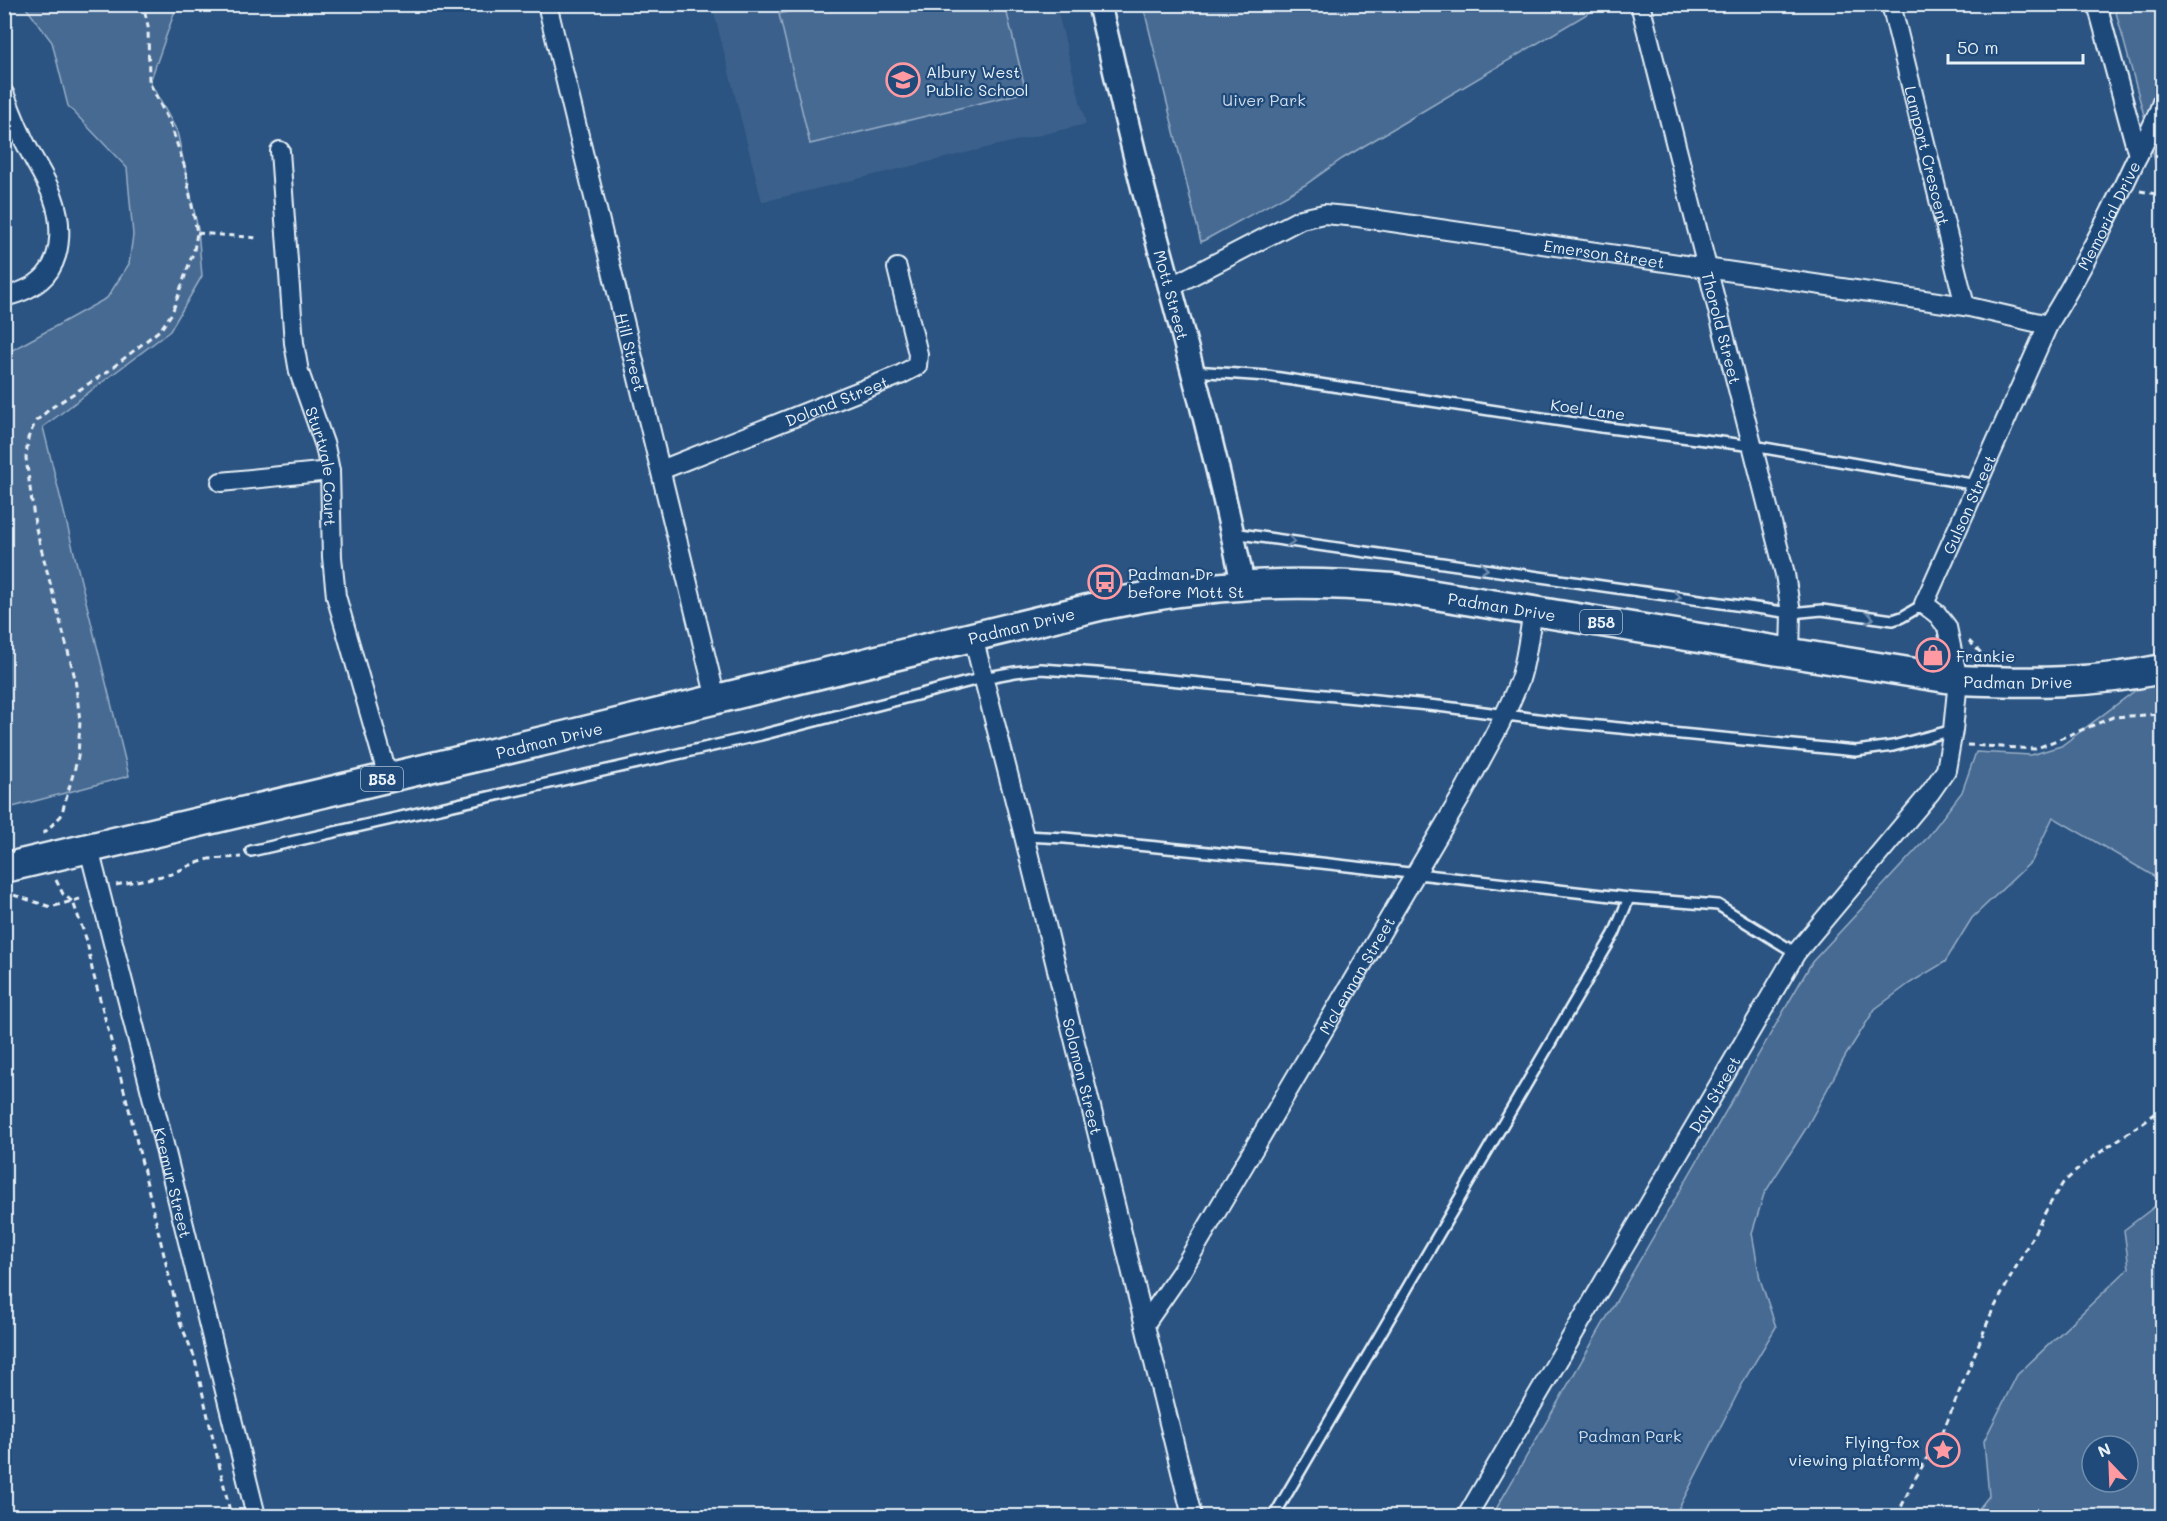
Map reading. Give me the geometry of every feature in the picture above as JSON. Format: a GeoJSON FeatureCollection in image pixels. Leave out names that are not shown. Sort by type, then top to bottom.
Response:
{"type":"FeatureCollection","features":[{"type":"Feature","properties":{"kind":"main road","name":"Padman Drive"},"geometry":{"type":"LineString","coordinates":[[4,868],[1152,595],[1243,585],[1339,583],[1392,588],[1958,680],[2019,683],[2066,682],[2108,679],[2163,669]]}},
{"type":"Feature","properties":{"kind":"street","name":"Hill Street"},"geometry":{"type":"LineString","coordinates":[[547,4],[716,699]]}},
{"type":"Feature","properties":{"kind":"street","name":"Mott Street"},"geometry":{"type":"LineString","coordinates":[[1099,4],[1145,194],[1172,286],[1233,533],[1243,585]]}},
{"type":"Feature","properties":{"kind":"street","name":"Thorold Street"},"geometry":{"type":"LineString","coordinates":[[1640,4],[1785,574],[1791,614],[1790,654]]}},
{"type":"Feature","properties":{"kind":"street","name":"Lamport Crescent"},"geometry":{"type":"LineString","coordinates":[[1891,4],[1965,306]]}},
{"type":"Feature","properties":{"kind":"street"},"geometry":{"type":"LineString","coordinates":[[2097,4],[2138,155]]}},
{"type":"Feature","properties":{"kind":"street"},"geometry":{"type":"LineString","coordinates":[[4,93],[21,135],[53,197],[59,235],[53,262],[44,277],[23,292],[4,297]]}},
{"type":"Feature","properties":{"kind":"street","name":"Memorial Drive"},"geometry":{"type":"LineString","coordinates":[[2048,325],[2070,290],[2163,102]]}},
{"type":"Feature","properties":{"kind":"street","name":"Sturtvale Court"},"geometry":{"type":"LineString","coordinates":[[280,151],[294,343],[299,372],[326,446],[330,471],[332,556],[336,596],[388,777]]}},
{"type":"Feature","properties":{"kind":"street","name":"Emerson Street"},"geometry":{"type":"LineString","coordinates":[[1172,286],[1301,219],[1324,214],[1358,217],[1965,306],[2048,325]]}},
{"type":"Feature","properties":{"kind":"street","name":"Doland Street"},"geometry":{"type":"LineString","coordinates":[[661,470],[900,375],[917,366],[918,354],[897,268]]}},
{"type":"Feature","properties":{"kind":"street","name":"Gulson Street"},"geometry":{"type":"LineString","coordinates":[[1924,604],[2048,325]]}},
{"type":"Feature","properties":{"kind":"street"},"geometry":{"type":"LineString","coordinates":[[221,482],[330,471]]}},
{"type":"Feature","properties":{"kind":"street"},"geometry":{"type":"LineString","coordinates":[[1924,604],[1937,614],[1947,627],[1958,680]]}},
{"type":"Feature","properties":{"kind":"street","name":"McLennan Street"},"geometry":{"type":"LineString","coordinates":[[1145,1324],[1181,1272],[1462,795],[1520,680],[1533,611]]}},
{"type":"Feature","properties":{"kind":"street","name":"Solomon Street"},"geometry":{"type":"LineString","coordinates":[[973,638],[1192,1516]]}},
{"type":"Feature","properties":{"kind":"street","name":"Day Street"},"geometry":{"type":"LineString","coordinates":[[1467,1516],[1796,953],[1930,793],[1946,770],[1958,680]]}},
{"type":"Feature","properties":{"kind":"street","name":"Kremur Street"},"geometry":{"type":"LineString","coordinates":[[89,849],[256,1516]]}},
{"type":"Feature","properties":{"kind":"lane","name":"Koel Lane"},"geometry":{"type":"LineString","coordinates":[[1193,371],[1268,375],[1601,427],[1753,446],[1977,485]]}},
{"type":"Feature","properties":{"kind":"lane"},"geometry":{"type":"LineString","coordinates":[[1233,533],[1791,614],[1822,610],[1893,620],[1924,604]]}},
{"type":"Feature","properties":{"kind":"lane"},"geometry":{"type":"LineString","coordinates":[[251,851],[761,735],[983,678],[1015,672],[1065,670],[1318,694],[1568,723],[1856,751],[1952,737]]}},
{"type":"Feature","properties":{"kind":"lane"},"geometry":{"type":"LineString","coordinates":[[1024,836],[1262,857],[1629,898],[1718,905],[1796,953]]}},
{"type":"Feature","properties":{"kind":"lane"},"geometry":{"type":"LineString","coordinates":[[1274,1516],[1614,934],[1629,898]]}},
{"type":"Feature","properties":{"kind":"path"},"geometry":{"type":"LineString","coordinates":[[42,836],[61,816],[78,757],[80,721],[75,678],[35,525],[26,458],[28,438],[36,421],[51,408],[107,372],[161,329],[172,313],[194,250],[197,233],[185,168],[171,126],[149,82],[148,26],[143,4]]}},
{"type":"Feature","properties":{"kind":"path"},"geometry":{"type":"LineString","coordinates":[[2124,184],[2141,191],[2163,195]]}},
{"type":"Feature","properties":{"kind":"path"},"geometry":{"type":"LineString","coordinates":[[197,233],[259,238]]}},
{"type":"Feature","properties":{"kind":"path"},"geometry":{"type":"LineString","coordinates":[[1952,737],[2035,749],[2113,717],[2163,714]]}},
{"type":"Feature","properties":{"kind":"path"},"geometry":{"type":"LineString","coordinates":[[116,885],[172,874],[209,860],[239,858],[251,851]]}},
{"type":"Feature","properties":{"kind":"path"},"geometry":{"type":"LineString","coordinates":[[53,875],[63,894],[73,902],[87,941],[180,1322],[194,1356],[231,1516]]}},
{"type":"Feature","properties":{"kind":"path"},"geometry":{"type":"LineString","coordinates":[[4,892],[51,907],[87,897]]}},
{"type":"Feature","properties":{"kind":"path"},"geometry":{"type":"LineString","coordinates":[[1897,1516],[1913,1482],[1944,1429],[1991,1314],[2063,1183],[2085,1163],[2163,1109]]}},
{"type":"Feature","properties":{"kind":"shaded area","name":"Albury West Public School"},"geometry":{"type":"Polygon","coordinates":[[[712,5],[1056,5],[1086,124],[762,202],[712,5]]]}},
{"type":"Feature","properties":{"kind":"green space"},"geometry":{"type":"Polygon","coordinates":[[[820,4],[1005,5],[1026,92],[810,144],[779,14],[820,4]]]}},
{"type":"Feature","properties":{"kind":"green space","name":"Uiver Park"},"geometry":{"type":"Polygon","coordinates":[[[1143,4],[1602,5],[1342,159],[1305,185],[1201,242],[1143,4]]]}},
{"type":"Feature","properties":{"kind":"green space"},"geometry":{"type":"Polygon","coordinates":[[[24,5],[177,5],[150,82],[177,131],[198,229],[202,276],[170,331],[43,427],[129,776],[5,809],[5,354],[107,298],[129,264],[133,235],[127,168],[68,106],[52,42],[24,5]]]}},
{"type":"Feature","properties":{"kind":"green space"},"geometry":{"type":"Polygon","coordinates":[[[2114,5],[2162,5],[2162,199],[2151,141],[2114,5]]]}},
{"type":"Feature","properties":{"kind":"green space","name":"Padman Park"},"geometry":{"type":"Polygon","coordinates":[[[2162,682],[2162,881],[2053,817],[2032,861],[1972,918],[1945,962],[1910,983],[1875,1009],[1846,1055],[1805,1130],[1764,1194],[1752,1233],[1760,1279],[1776,1327],[1746,1377],[1680,1506],[1672,1516],[1492,1516],[1812,962],[1926,839],[1962,792],[1976,752],[2031,755],[2061,746],[2140,687],[2162,682]]]}},
{"type":"Feature","properties":{"kind":"green space"},"geometry":{"type":"Polygon","coordinates":[[[2162,1201],[2162,1516],[1973,1516],[1989,1496],[1984,1441],[2017,1375],[2129,1268],[2124,1230],[2162,1201]]]}},
{"type":"Feature","properties":{"kind":"place","name":"Albury West Public School"},"geometry":{"type":"Point","coordinates":[903,80]}},
{"type":"Feature","properties":{"kind":"place","name":"Padman Dr before Mott St"},"geometry":{"type":"Point","coordinates":[1105,582]}},
{"type":"Feature","properties":{"kind":"place","name":"Frankie"},"geometry":{"type":"Point","coordinates":[1933,655]}},
{"type":"Feature","properties":{"kind":"place","name":"Flying-fox viewing platform"},"geometry":{"type":"Point","coordinates":[1943,1450]}}]}
